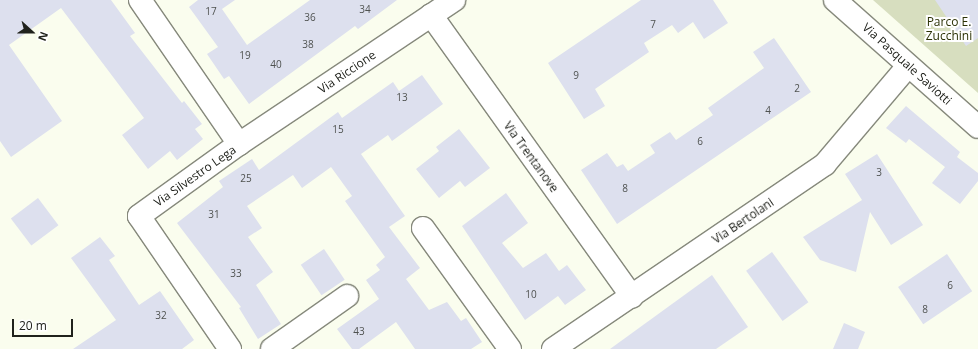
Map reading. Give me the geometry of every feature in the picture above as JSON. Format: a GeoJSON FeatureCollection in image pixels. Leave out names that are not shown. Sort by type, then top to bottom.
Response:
{"type":"FeatureCollection","features":[{"type":"Feature","properties":{"kind":"street","name":"Via Silvestro Lega"},"geometry":{"type":"LineString","coordinates":[[140,0],[239,144],[139,216],[230,349]]}},
{"type":"Feature","properties":{"kind":"street","name":"Via Riccione"},"geometry":{"type":"LineString","coordinates":[[239,144],[454,0]]}},
{"type":"Feature","properties":{"kind":"street","name":"Via Pasquale Saviotti"},"geometry":{"type":"LineString","coordinates":[[836,0],[978,127]]}},
{"type":"Feature","properties":{"kind":"street","name":"Via Trentanove"},"geometry":{"type":"LineString","coordinates":[[431,15],[632,297]]}},
{"type":"Feature","properties":{"kind":"street","name":"Via Bertolani"},"geometry":{"type":"LineString","coordinates":[[553,349],[632,297],[825,164],[908,66]]}},
{"type":"Feature","properties":{"kind":"street"},"geometry":{"type":"LineString","coordinates":[[423,228],[510,349]]}},
{"type":"Feature","properties":{"kind":"street"},"geometry":{"type":"LineString","coordinates":[[272,349],[347,296]]}},
{"type":"Feature","properties":{"kind":"green space","name":"Parco E. Zucchini"},"geometry":{"type":"Polygon","coordinates":[[[873,0],[978,0],[978,93],[873,0]]]}},
{"type":"Feature","properties":{"kind":"building"},"geometry":{"type":"Polygon","coordinates":[[[0,0],[111,0],[135,33],[130,36],[182,103],[184,101],[202,124],[195,129],[203,139],[177,160],[170,151],[148,169],[122,135],[144,118],[61,8],[9,45],[62,121],[11,157],[0,141],[0,0]]]}},
{"type":"Feature","properties":{"kind":"building"},"geometry":{"type":"Polygon","coordinates":[[[198,0],[235,0],[222,9],[247,45],[310,0],[397,0],[358,29],[355,26],[249,104],[229,76],[224,79],[207,54],[218,47],[189,7],[198,0]]]}},
{"type":"Feature","properties":{"kind":"building"},"geometry":{"type":"Polygon","coordinates":[[[641,0],[713,0],[728,23],[704,39],[693,22],[678,33],[672,25],[644,43],[649,52],[595,89],[605,106],[584,119],[548,63],[641,0]]]}},
{"type":"Feature","properties":{"kind":"building"},"geometry":{"type":"Polygon","coordinates":[[[935,0],[978,0],[978,38],[966,46],[935,0]]]}},
{"type":"Feature","properties":{"kind":"building"},"geometry":{"type":"Polygon","coordinates":[[[774,38],[811,92],[617,224],[581,170],[607,153],[617,167],[623,164],[628,171],[655,153],[650,145],[670,132],[676,140],[713,115],[708,108],[764,68],[753,52],[774,38]]]}},
{"type":"Feature","properties":{"kind":"building"},"geometry":{"type":"Polygon","coordinates":[[[422,75],[443,104],[392,141],[388,135],[361,154],[405,216],[389,227],[420,268],[406,279],[429,310],[447,302],[461,321],[466,318],[482,342],[471,349],[415,349],[396,322],[359,349],[352,349],[337,329],[379,299],[366,280],[380,270],[376,265],[385,257],[345,201],[352,196],[331,167],[302,188],[293,175],[247,206],[262,228],[248,237],[273,272],[256,285],[281,324],[258,339],[239,308],[241,307],[177,223],[223,187],[219,181],[252,159],[259,170],[338,112],[342,118],[393,82],[399,91],[422,75]]]}},
{"type":"Feature","properties":{"kind":"building"},"geometry":{"type":"Polygon","coordinates":[[[906,106],[960,152],[957,157],[978,173],[978,181],[960,204],[932,183],[945,167],[909,139],[906,143],[886,128],[906,106]]]}},
{"type":"Feature","properties":{"kind":"building"},"geometry":{"type":"Polygon","coordinates":[[[459,129],[490,168],[465,187],[460,181],[439,198],[416,169],[439,151],[436,147],[459,129]]]}},
{"type":"Feature","properties":{"kind":"building"},"geometry":{"type":"Polygon","coordinates":[[[877,154],[923,225],[891,245],[870,212],[856,272],[820,260],[803,237],[862,200],[845,174],[877,154]]]}},
{"type":"Feature","properties":{"kind":"building"},"geometry":{"type":"Polygon","coordinates":[[[506,193],[528,223],[502,243],[523,268],[546,253],[559,271],[567,265],[586,290],[565,305],[558,296],[525,320],[462,226],[506,193]]]}},
{"type":"Feature","properties":{"kind":"building"},"geometry":{"type":"Polygon","coordinates":[[[38,198],[58,225],[31,246],[11,218],[38,198]]]}},
{"type":"Feature","properties":{"kind":"building"},"geometry":{"type":"Polygon","coordinates":[[[100,237],[115,256],[109,260],[139,305],[160,291],[194,340],[182,349],[73,349],[116,320],[71,258],[100,237]]]}},
{"type":"Feature","properties":{"kind":"building"},"geometry":{"type":"Polygon","coordinates":[[[324,249],[345,280],[321,295],[301,265],[324,249]]]}},
{"type":"Feature","properties":{"kind":"building"},"geometry":{"type":"Polygon","coordinates":[[[772,252],[808,302],[783,321],[746,271],[772,252]]]}},
{"type":"Feature","properties":{"kind":"building"},"geometry":{"type":"Polygon","coordinates":[[[947,254],[972,291],[923,324],[898,287],[947,254]]]}},
{"type":"Feature","properties":{"kind":"building"},"geometry":{"type":"Polygon","coordinates":[[[712,275],[748,327],[716,349],[610,349],[712,275]]]}},
{"type":"Feature","properties":{"kind":"building"},"geometry":{"type":"Polygon","coordinates":[[[844,323],[865,332],[858,349],[833,349],[844,323]]]}}]}
